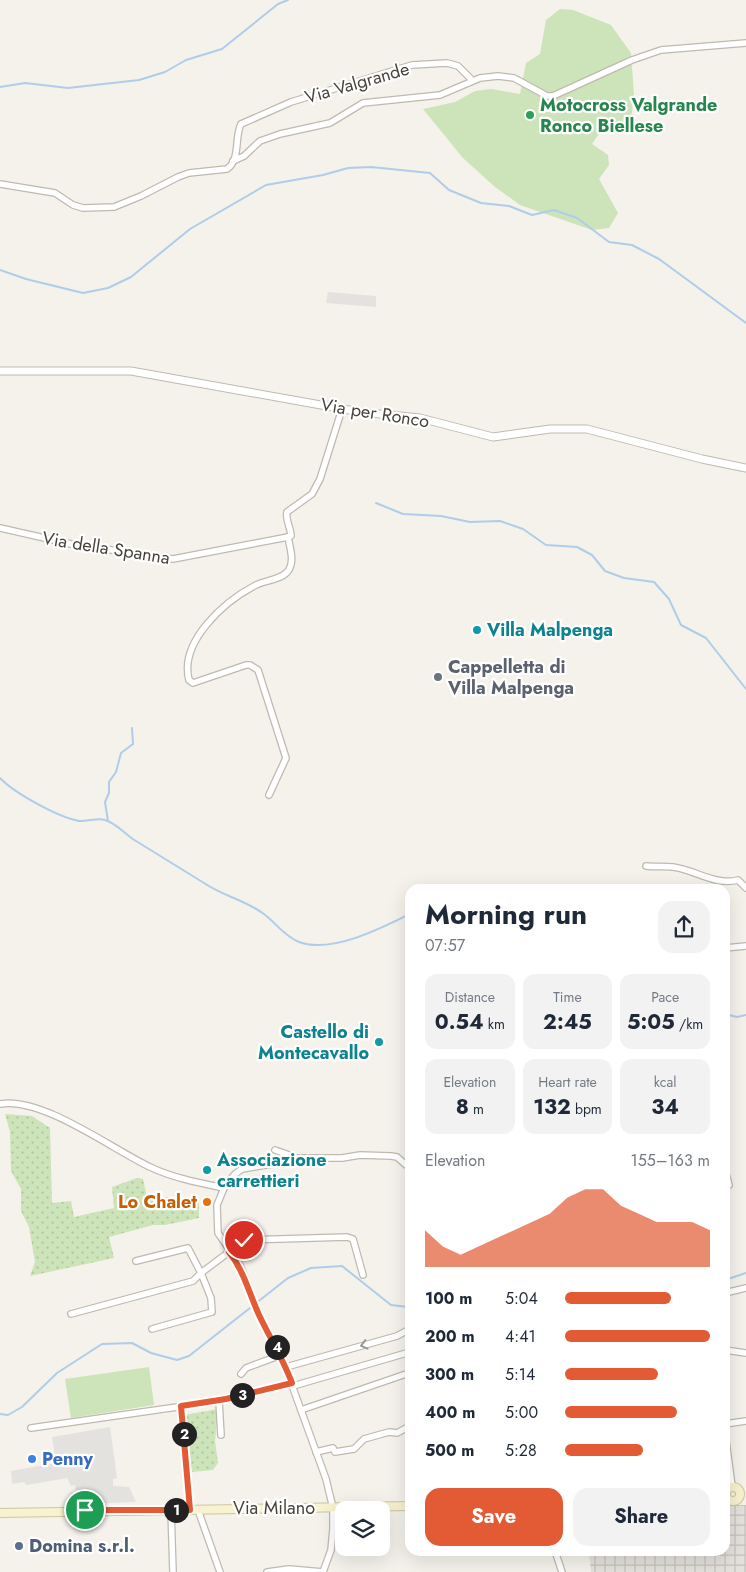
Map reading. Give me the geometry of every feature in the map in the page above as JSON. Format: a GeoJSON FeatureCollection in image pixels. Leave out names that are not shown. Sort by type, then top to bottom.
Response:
{"type":"FeatureCollection","features":[{"type":"Feature","properties":{"kind":"main road"},"geometry":{"type":"LineString","coordinates":[[730,1500],[732,1501],[743,1497],[739,1490],[732,1486]]}},
{"type":"Feature","properties":{"kind":"main road","name":"Via Milano"},"geometry":{"type":"LineString","coordinates":[[0,1513],[405,1506]]}},
{"type":"Feature","properties":{"kind":"street"},"geometry":{"type":"LineString","coordinates":[[0,184],[55,193],[73,205],[83,208],[114,207],[188,173],[227,169],[233,161],[244,156],[260,141],[280,134],[330,123],[363,103],[440,95],[455,90],[472,80],[498,76],[514,78],[547,96],[553,96],[632,60],[661,50],[746,43]]}},
{"type":"Feature","properties":{"kind":"street","name":"Via Valgrande"},"geometry":{"type":"LineString","coordinates":[[233,161],[238,143],[236,134],[241,124],[290,102],[412,65],[446,63],[458,66],[472,80]]}},
{"type":"Feature","properties":{"kind":"street","name":"Via per Ronco"},"geometry":{"type":"LineString","coordinates":[[0,371],[130,371],[342,409],[420,418],[493,437],[550,429],[587,429],[702,459],[746,468]]}},
{"type":"Feature","properties":{"kind":"street"},"geometry":{"type":"LineString","coordinates":[[269,795],[286,758],[258,670],[250,665],[246,665],[193,684],[188,680],[187,674],[196,639],[211,619],[247,590],[283,576],[289,570],[292,562],[288,537],[291,536],[291,531],[286,518],[287,512],[312,494],[320,479],[342,409]]}},
{"type":"Feature","properties":{"kind":"street","name":"Via della Spanna"},"geometry":{"type":"LineString","coordinates":[[0,528],[71,544],[173,559],[288,537]]}},
{"type":"Feature","properties":{"kind":"street"},"geometry":{"type":"LineString","coordinates":[[646,866],[674,867],[720,881],[738,880],[746,888]]}},
{"type":"Feature","properties":{"kind":"street"},"geometry":{"type":"LineString","coordinates":[[730,948],[746,947]]}},
{"type":"Feature","properties":{"kind":"street"},"geometry":{"type":"LineString","coordinates":[[0,1104],[14,1104],[42,1110],[152,1168],[224,1188]]}},
{"type":"Feature","properties":{"kind":"street"},"geometry":{"type":"LineString","coordinates":[[275,1150],[289,1155],[291,1158]]}},
{"type":"Feature","properties":{"kind":"street"},"geometry":{"type":"LineString","coordinates":[[267,1572],[288,1569],[323,1572],[331,1550],[333,1508],[316,1452],[281,1355],[259,1315],[240,1265],[218,1234],[216,1225],[217,1205],[224,1188],[235,1174],[242,1169],[278,1163],[291,1158],[342,1158],[360,1154],[397,1157],[405,1164]]}},
{"type":"Feature","properties":{"kind":"street"},"geometry":{"type":"LineString","coordinates":[[71,1314],[193,1281],[244,1240],[347,1237],[353,1239],[363,1275]]}},
{"type":"Feature","properties":{"kind":"street"},"geometry":{"type":"LineString","coordinates":[[136,1261],[188,1248],[211,1298],[212,1312],[152,1329]]}},
{"type":"Feature","properties":{"kind":"street"},"geometry":{"type":"LineString","coordinates":[[730,1292],[746,1288]]}},
{"type":"Feature","properties":{"kind":"street"},"geometry":{"type":"LineString","coordinates":[[286,1367],[397,1336],[405,1332]]}},
{"type":"Feature","properties":{"kind":"street"},"geometry":{"type":"LineString","coordinates":[[730,1351],[746,1353]]}},
{"type":"Feature","properties":{"kind":"street"},"geometry":{"type":"LineString","coordinates":[[31,1428],[219,1400],[292,1384],[405,1353]]}},
{"type":"Feature","properties":{"kind":"street"},"geometry":{"type":"LineString","coordinates":[[241,1374],[246,1368],[281,1355]]}},
{"type":"Feature","properties":{"kind":"street"},"geometry":{"type":"LineString","coordinates":[[301,1410],[405,1374]]}},
{"type":"Feature","properties":{"kind":"street"},"geometry":{"type":"LineString","coordinates":[[219,1400],[221,1435]]}},
{"type":"Feature","properties":{"kind":"street"},"geometry":{"type":"LineString","coordinates":[[181,1406],[194,1510],[220,1572]]}},
{"type":"Feature","properties":{"kind":"street"},"geometry":{"type":"LineString","coordinates":[[730,1423],[746,1421]]}},
{"type":"Feature","properties":{"kind":"street"},"geometry":{"type":"LineString","coordinates":[[316,1452],[333,1448],[335,1452],[354,1449],[364,1440],[405,1428]]}},
{"type":"Feature","properties":{"kind":"street"},"geometry":{"type":"LineString","coordinates":[[730,1471],[732,1486]]}},
{"type":"Feature","properties":{"kind":"street"},"geometry":{"type":"LineString","coordinates":[[171,1510],[173,1572]]}},
{"type":"Feature","properties":{"kind":"street"},"geometry":{"type":"LineString","coordinates":[[557,1556],[562,1572]]}},
{"type":"Feature","properties":{"kind":"shaded area"},"geometry":{"type":"Polygon","coordinates":[[[328,292],[376,296],[376,307],[326,303],[328,292]]]}},
{"type":"Feature","properties":{"kind":"shaded area"},"geometry":{"type":"Polygon","coordinates":[[[110,1427],[117,1478],[113,1479],[113,1486],[129,1487],[136,1502],[78,1504],[75,1485],[71,1486],[67,1478],[27,1485],[24,1482],[12,1484],[11,1471],[56,1463],[52,1437],[110,1427]]]}},
{"type":"Feature","properties":{"kind":"shaded area"},"geometry":{"type":"Polygon","coordinates":[[[730,1505],[746,1505],[746,1572],[591,1572],[589,1556],[730,1556],[730,1505]]]}},
{"type":"Feature","properties":{"kind":"green space","name":"Motocross Valgrande Ronco Biellese"},"geometry":{"type":"Polygon","coordinates":[[[560,9],[573,10],[611,25],[631,53],[634,95],[631,121],[616,133],[603,128],[592,144],[608,155],[609,165],[599,179],[618,213],[609,228],[592,230],[520,205],[495,187],[463,158],[423,109],[455,102],[475,91],[491,89],[520,94],[526,63],[540,54],[546,20],[560,9]]]}},
{"type":"Feature","properties":{"kind":"green space"},"geometry":{"type":"Polygon","coordinates":[[[5,1114],[32,1116],[50,1128],[52,1203],[71,1201],[74,1217],[114,1208],[112,1187],[137,1178],[143,1179],[147,1197],[199,1198],[199,1218],[165,1225],[153,1225],[109,1237],[114,1258],[30,1276],[35,1262],[29,1227],[21,1211],[21,1189],[11,1171],[10,1132],[5,1114]]]}},
{"type":"Feature","properties":{"kind":"green space"},"geometry":{"type":"Polygon","coordinates":[[[149,1367],[154,1405],[71,1418],[65,1379],[149,1367]]]}},
{"type":"Feature","properties":{"kind":"green space"},"geometry":{"type":"Polygon","coordinates":[[[218,1409],[215,1441],[218,1463],[213,1470],[192,1472],[184,1415],[218,1409]]]}},
{"type":"Feature","properties":{"kind":"waterway"},"geometry":{"type":"LineString","coordinates":[[0,87],[25,83],[68,88],[139,80],[165,72],[186,60],[222,49],[278,4],[288,0]]}},
{"type":"Feature","properties":{"kind":"waterway"},"geometry":{"type":"LineString","coordinates":[[0,270],[26,279],[83,293],[108,288],[131,277],[190,229],[266,185],[323,175],[348,168],[371,167],[430,173],[449,190],[481,203],[509,206],[532,215],[554,210],[577,218],[609,242],[632,245],[659,259],[746,323]]}},
{"type":"Feature","properties":{"kind":"waterway"},"geometry":{"type":"LineString","coordinates":[[376,503],[403,514],[441,516],[470,522],[500,521],[523,529],[546,545],[577,547],[592,555],[605,571],[624,578],[654,582],[669,599],[681,625],[706,638],[746,689]]}},
{"type":"Feature","properties":{"kind":"waterway"},"geometry":{"type":"LineString","coordinates":[[108,821],[105,802],[109,793],[109,782],[116,772],[121,753],[133,744],[132,728]]}},
{"type":"Feature","properties":{"kind":"waterway"},"geometry":{"type":"LineString","coordinates":[[0,778],[26,797],[60,815],[79,821],[102,819],[113,824],[136,841],[211,887],[257,909],[280,929],[299,942],[312,945],[341,942],[371,932],[405,916]]}},
{"type":"Feature","properties":{"kind":"waterway"},"geometry":{"type":"LineString","coordinates":[[730,1015],[737,1017],[746,1015]]}},
{"type":"Feature","properties":{"kind":"waterway"},"geometry":{"type":"LineString","coordinates":[[0,1414],[8,1415],[22,1407],[57,1373],[102,1344],[132,1343],[151,1353],[177,1360],[189,1356],[288,1278],[311,1268],[342,1266],[391,1305],[405,1307]]}},
{"type":"Feature","properties":{"kind":"waterway"},"geometry":{"type":"LineString","coordinates":[[730,1278],[746,1273]]}},
{"type":"Feature","properties":{"kind":"place","name":"Motocross Valgrande Ronco Biellese"},"geometry":{"type":"Point","coordinates":[530,115]}},
{"type":"Feature","properties":{"kind":"place","name":"Villa Malpenga"},"geometry":{"type":"Point","coordinates":[477,630]}},
{"type":"Feature","properties":{"kind":"place","name":"Cappelletta di Villa Malpenga"},"geometry":{"type":"Point","coordinates":[438,677]}},
{"type":"Feature","properties":{"kind":"place","name":"Castello di Montecavallo"},"geometry":{"type":"Point","coordinates":[379,1042]}},
{"type":"Feature","properties":{"kind":"place","name":"Associazione carrettieri"},"geometry":{"type":"Point","coordinates":[207,1170]}},
{"type":"Feature","properties":{"kind":"place","name":"Lo Chalet"},"geometry":{"type":"Point","coordinates":[207,1202]}},
{"type":"Feature","properties":{"kind":"place","name":"Penny"},"geometry":{"type":"Point","coordinates":[32,1459]}},
{"type":"Feature","properties":{"kind":"place","name":"Domina s.r.l."},"geometry":{"type":"Point","coordinates":[19,1546]}},
{"type":"Feature","properties":{"kind":"route"},"geometry":{"type":"LineString","coordinates":[[85,1510],[190,1510],[191,1498],[181,1406],[226,1399],[292,1383],[281,1355],[259,1315],[240,1265],[229,1252],[244,1240]]}}]}
